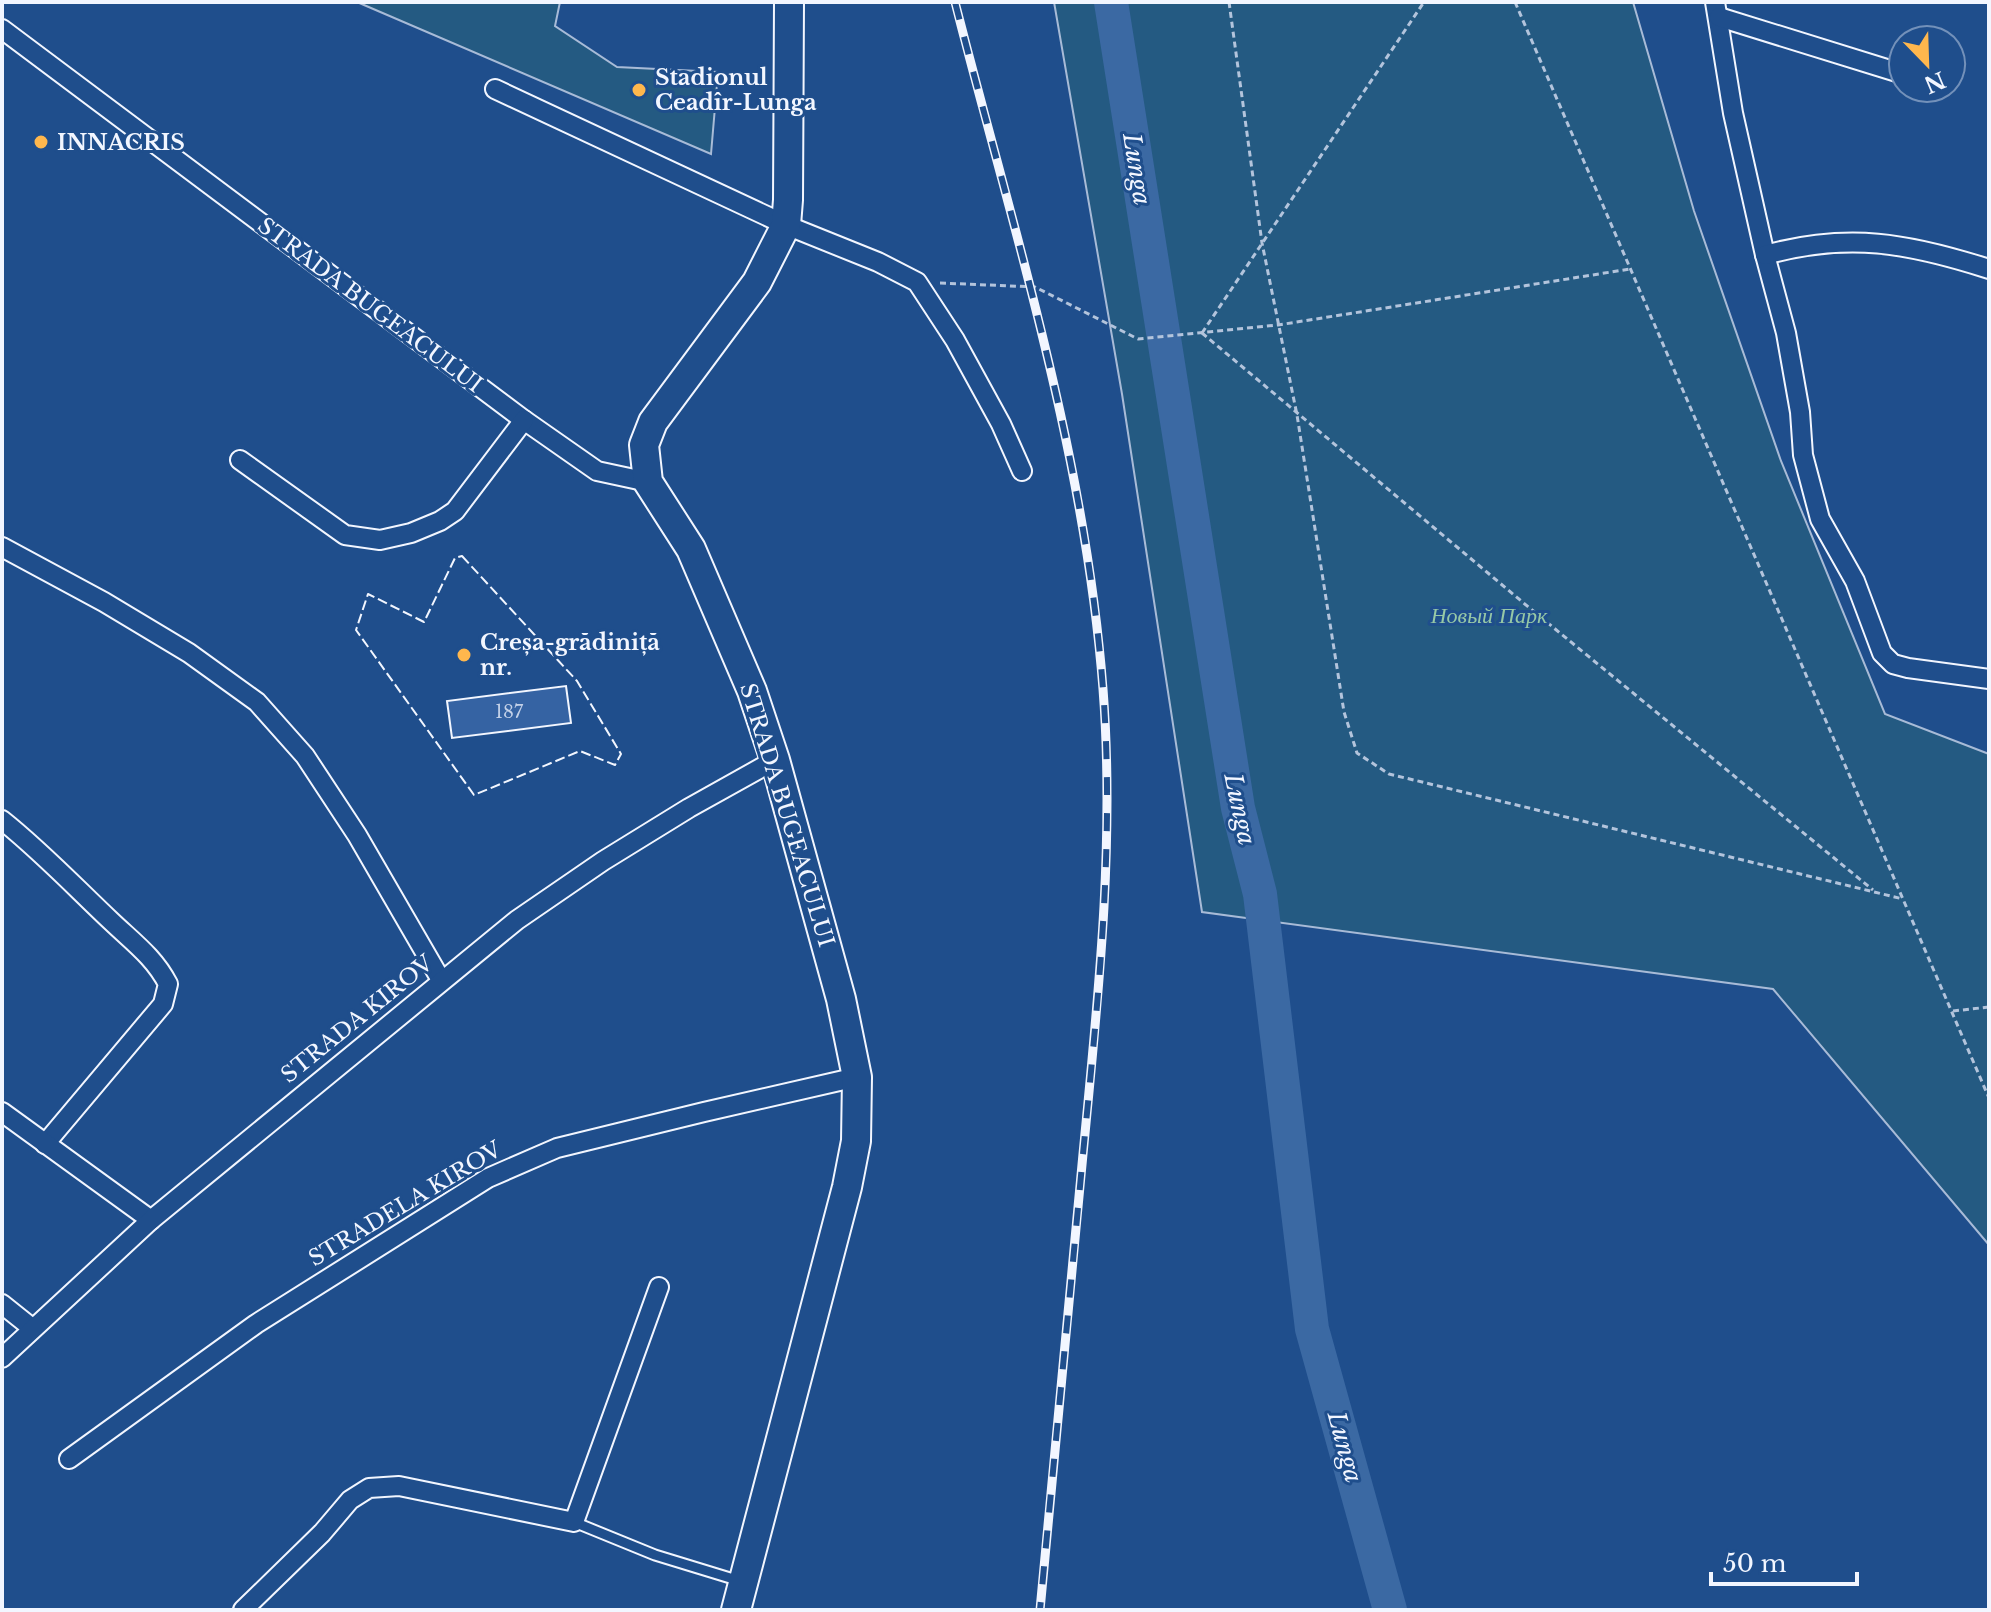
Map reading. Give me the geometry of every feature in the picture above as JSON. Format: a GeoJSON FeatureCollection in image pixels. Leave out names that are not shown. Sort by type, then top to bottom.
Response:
{"type":"FeatureCollection","features":[{"type":"Feature","properties":{"kind":"main road"},"geometry":{"type":"LineString","coordinates":[[648,482],[644,445],[653,422],[757,282],[786,225],[789,2]]}},
{"type":"Feature","properties":{"kind":"main road","name":"STRADA BUGEACULUI"},"geometry":{"type":"LineString","coordinates":[[648,482],[691,549],[752,691],[775,760],[841,999],[857,1077],[856,1141],[847,1187],[736,1610]]}},
{"type":"Feature","properties":{"kind":"street"},"geometry":{"type":"LineString","coordinates":[[1887,68],[1717,9],[1733,113],[1786,333],[1800,412],[1803,455],[1820,519],[1855,581],[1882,653],[1893,664],[1989,679]]}},
{"type":"Feature","properties":{"kind":"street","name":"STRADA BUGEACULUI"},"geometry":{"type":"LineString","coordinates":[[2,29],[524,420],[597,471],[648,482]]}},
{"type":"Feature","properties":{"kind":"street"},"geometry":{"type":"LineString","coordinates":[[495,89],[786,225],[878,262],[917,282],[955,340],[1001,424],[1022,471]]}},
{"type":"Feature","properties":{"kind":"street"},"geometry":{"type":"LineString","coordinates":[[1765,255],[1802,245],[1856,241],[1937,252],[1989,269]]}},
{"type":"Feature","properties":{"kind":"street"},"geometry":{"type":"LineString","coordinates":[[240,460],[345,535],[380,540],[426,527],[455,511],[524,420]]}},
{"type":"Feature","properties":{"kind":"street"},"geometry":{"type":"LineString","coordinates":[[2,547],[104,602],[189,653],[257,702],[305,756],[357,835],[441,980]]}},
{"type":"Feature","properties":{"kind":"street","name":"STRADA KIROV"},"geometry":{"type":"LineString","coordinates":[[2,1358],[151,1220],[517,920],[603,861],[775,760]]}},
{"type":"Feature","properties":{"kind":"street"},"geometry":{"type":"LineString","coordinates":[[2,820],[37,848],[141,947],[159,965],[168,984],[163,1004],[45,1144]]}},
{"type":"Feature","properties":{"kind":"street","name":"STRADELA KIROV"},"geometry":{"type":"LineString","coordinates":[[69,1459],[256,1324],[488,1178],[557,1148],[857,1077]]}},
{"type":"Feature","properties":{"kind":"street"},"geometry":{"type":"LineString","coordinates":[[2,1112],[151,1220]]}},
{"type":"Feature","properties":{"kind":"street"},"geometry":{"type":"LineString","coordinates":[[243,1610],[322,1533],[350,1500],[369,1488],[399,1486],[574,1522],[659,1287]]}},
{"type":"Feature","properties":{"kind":"street"},"geometry":{"type":"LineString","coordinates":[[2,1304],[32,1328]]}},
{"type":"Feature","properties":{"kind":"lane"},"geometry":{"type":"LineString","coordinates":[[574,1522],[655,1555],[743,1582]]}},
{"type":"Feature","properties":{"kind":"path"},"geometry":{"type":"LineString","coordinates":[[1229,2],[1262,243],[1297,415],[1344,712],[1357,753],[1389,774],[1903,899]]}},
{"type":"Feature","properties":{"kind":"path"},"geometry":{"type":"LineString","coordinates":[[1202,333],[1424,2]]}},
{"type":"Feature","properties":{"kind":"path"},"geometry":{"type":"LineString","coordinates":[[1515,2],[1989,1098]]}},
{"type":"Feature","properties":{"kind":"path"},"geometry":{"type":"LineString","coordinates":[[917,282],[1035,287],[1138,339],[1278,325],[1630,269]]}},
{"type":"Feature","properties":{"kind":"path"},"geometry":{"type":"LineString","coordinates":[[1202,333],[1297,415],[1876,892]]}},
{"type":"Feature","properties":{"kind":"path"},"geometry":{"type":"LineString","coordinates":[[1952,1011],[1989,1007]]}},
{"type":"Feature","properties":{"kind":"green space","name":"Stadionul Ceadîr-Lunga"},"geometry":{"type":"Polygon","coordinates":[[[357,2],[560,2],[555,26],[617,67],[718,72],[711,154],[357,2]]]}},
{"type":"Feature","properties":{"kind":"green space","name":"Новый Парк"},"geometry":{"type":"Polygon","coordinates":[[[1054,2],[1633,2],[1694,211],[1781,461],[1885,714],[1989,754],[1989,1245],[1773,989],[1202,912],[1122,394],[1054,2]]]}},
{"type":"Feature","properties":{"kind":"building"},"geometry":{"type":"Polygon","coordinates":[[[566,686],[571,723],[452,738],[447,701],[566,686]]]}},
{"type":"Feature","properties":{"kind":"waterway","name":"Lunga"},"geometry":{"type":"LineString","coordinates":[[1111,2],[1238,808],[1260,894],[1312,1329],[1390,1610]]}},
{"type":"Feature","properties":{"kind":"railway"},"geometry":{"type":"LineString","coordinates":[[955,2],[1023,257],[1064,428],[1094,601],[1103,689],[1107,805],[1103,922],[1040,1610]]}},
{"type":"Feature","properties":{"kind":"fence"},"geometry":{"type":"LineString","coordinates":[[462,556],[577,681],[621,754],[615,765],[580,751],[474,795],[356,630],[368,594],[424,622],[455,558],[462,556]]}},
{"type":"Feature","properties":{"kind":"place","name":"Stadionul Ceadîr-Lunga"},"geometry":{"type":"Point","coordinates":[639,90]}},
{"type":"Feature","properties":{"kind":"place","name":"INNACRIS"},"geometry":{"type":"Point","coordinates":[41,142]}},
{"type":"Feature","properties":{"kind":"place","name":"Creșa-grădiniță nr."},"geometry":{"type":"Point","coordinates":[464,655]}}]}
